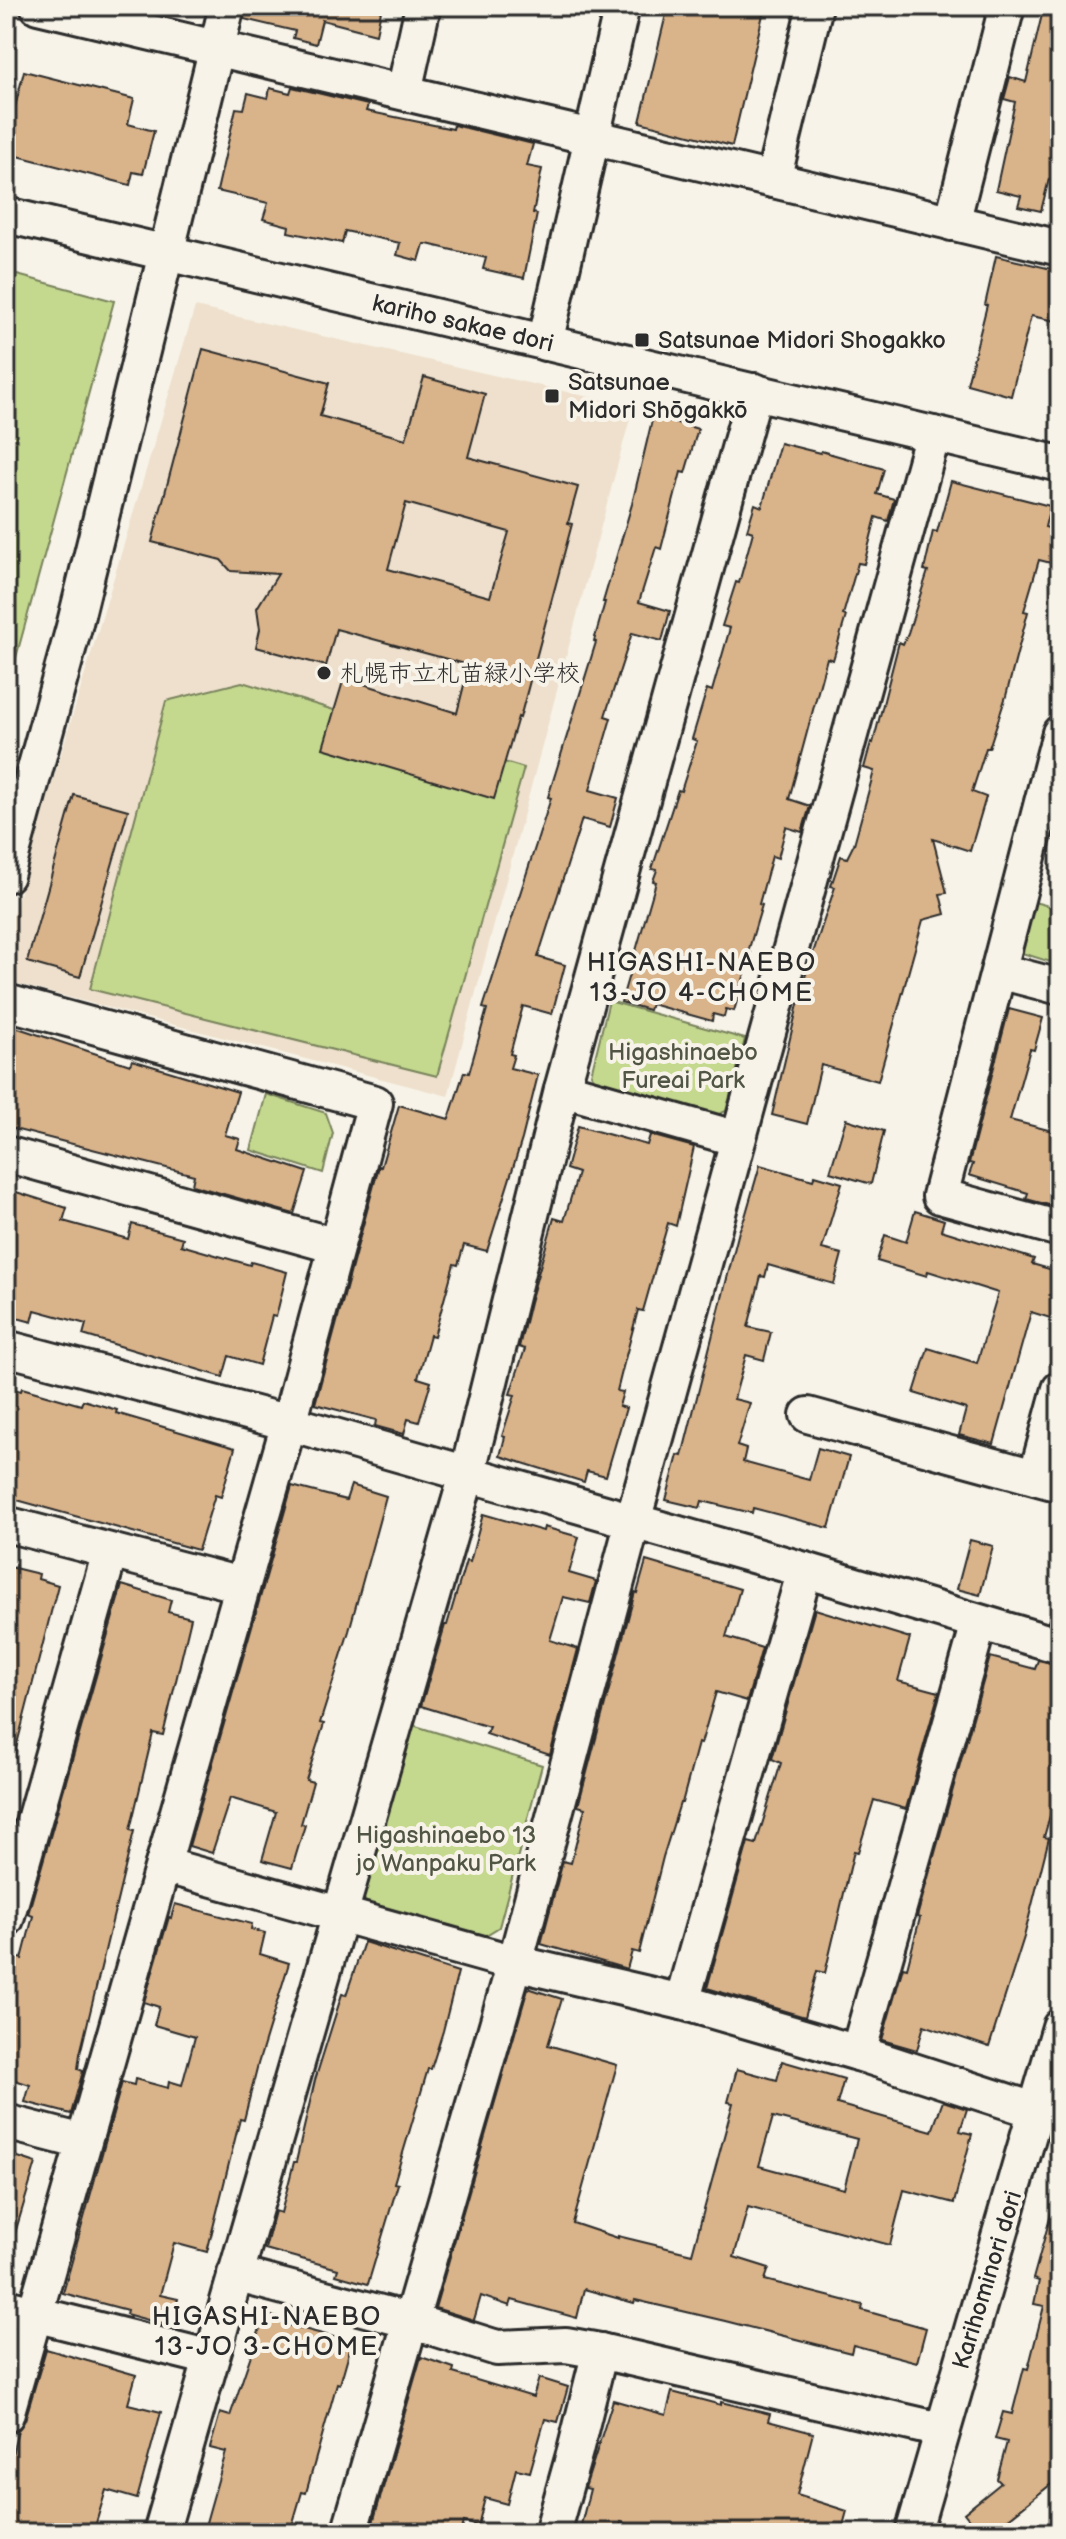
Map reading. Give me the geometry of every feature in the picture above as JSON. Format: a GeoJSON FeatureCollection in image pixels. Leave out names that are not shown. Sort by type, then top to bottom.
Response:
{"type":"FeatureCollection","features":[{"type":"Feature","properties":{"kind":"street"},"geometry":{"type":"LineString","coordinates":[[38,6],[1060,248]]}},
{"type":"Feature","properties":{"kind":"street"},"geometry":{"type":"LineString","coordinates":[[6,875],[74,627],[227,6]]}},
{"type":"Feature","properties":{"kind":"street"},"geometry":{"type":"LineString","coordinates":[[404,92],[423,6]]}},
{"type":"Feature","properties":{"kind":"street"},"geometry":{"type":"LineString","coordinates":[[545,343],[622,6]]}},
{"type":"Feature","properties":{"kind":"street"},"geometry":{"type":"LineString","coordinates":[[773,180],[815,6]]}},
{"type":"Feature","properties":{"kind":"street"},"geometry":{"type":"LineString","coordinates":[[952,223],[1007,6]]}},
{"type":"Feature","properties":{"kind":"street","name":"kariho sakae dori"},"geometry":{"type":"LineString","coordinates":[[6,215],[1060,464]]}},
{"type":"Feature","properties":{"kind":"street"},"geometry":{"type":"LineString","coordinates":[[161,2533],[467,1475],[562,1089],[755,391]]}},
{"type":"Feature","properties":{"kind":"street"},"geometry":{"type":"LineString","coordinates":[[349,2533],[515,1963],[633,1521],[933,434]]}},
{"type":"Feature","properties":{"kind":"street"},"geometry":{"type":"LineString","coordinates":[[1060,733],[940,1196],[1060,1229]]}},
{"type":"Feature","properties":{"kind":"street"},"geometry":{"type":"LineString","coordinates":[[999,971],[1060,987]]}},
{"type":"Feature","properties":{"kind":"street"},"geometry":{"type":"LineString","coordinates":[[6,1002],[375,1103],[289,1423],[83,2142],[21,2311],[6,2415]]}},
{"type":"Feature","properties":{"kind":"street"},"geometry":{"type":"LineString","coordinates":[[562,1089],[738,1139]]}},
{"type":"Feature","properties":{"kind":"street"},"geometry":{"type":"LineString","coordinates":[[6,1154],[336,1246]]}},
{"type":"Feature","properties":{"kind":"street"},"geometry":{"type":"LineString","coordinates":[[6,1348],[289,1423],[1060,1646]]}},
{"type":"Feature","properties":{"kind":"street"},"geometry":{"type":"LineString","coordinates":[[808,1415],[1048,1480],[1060,1389]]}},
{"type":"Feature","properties":{"kind":"street"},"geometry":{"type":"LineString","coordinates":[[6,1524],[241,1585]]}},
{"type":"Feature","properties":{"kind":"street"},"geometry":{"type":"LineString","coordinates":[[6,1919],[110,1552]]}},
{"type":"Feature","properties":{"kind":"street"},"geometry":{"type":"LineString","coordinates":[[682,2002],[805,1570]]}},
{"type":"Feature","properties":{"kind":"street"},"geometry":{"type":"LineString","coordinates":[[858,2053],[979,1623]]}},
{"type":"Feature","properties":{"kind":"street"},"geometry":{"type":"LineString","coordinates":[[163,1865],[515,1963],[682,2002],[858,2053],[1037,2111]]}},
{"type":"Feature","properties":{"kind":"street","name":"Karihominori dori"},"geometry":{"type":"LineString","coordinates":[[913,2533],[1060,2027]]}},
{"type":"Feature","properties":{"kind":"street"},"geometry":{"type":"LineString","coordinates":[[6,2122],[83,2142]]}},
{"type":"Feature","properties":{"kind":"street"},"geometry":{"type":"LineString","coordinates":[[235,2274],[411,2321],[497,2348],[566,2345],[600,2351],[941,2430]]}},
{"type":"Feature","properties":{"kind":"street"},"geometry":{"type":"LineString","coordinates":[[21,2311],[211,2358]]}},
{"type":"Feature","properties":{"kind":"street"},"geometry":{"type":"LineString","coordinates":[[552,2533],[600,2351]]}},
{"type":"Feature","properties":{"kind":"shaded area","name":"札幌市立札苗緑小学校"},"geometry":{"type":"Polygon","coordinates":[[[195,307],[633,407],[448,1096],[6,981],[6,938],[195,307]]]}},
{"type":"Feature","properties":{"kind":"green space"},"geometry":{"type":"Polygon","coordinates":[[[6,272],[114,301],[6,694],[6,272]]]}},
{"type":"Feature","properties":{"kind":"green space"},"geometry":{"type":"Polygon","coordinates":[[[242,682],[524,768],[437,1076],[90,989],[166,701],[242,682]]]}},
{"type":"Feature","properties":{"kind":"green space"},"geometry":{"type":"Polygon","coordinates":[[[1034,902],[1060,909],[1060,965],[1019,952],[1034,902]]]}},
{"type":"Feature","properties":{"kind":"green space","name":"Higashinaebo Fureai Park"},"geometry":{"type":"Polygon","coordinates":[[[609,1001],[745,1039],[726,1111],[710,1118],[599,1085],[591,1074],[609,1001]]]}},
{"type":"Feature","properties":{"kind":"green space"},"geometry":{"type":"Polygon","coordinates":[[[266,1094],[326,1113],[333,1133],[323,1173],[251,1150],[266,1094]]]}},
{"type":"Feature","properties":{"kind":"green space","name":"Higashinaebo 13 jo Wanpaku Park"},"geometry":{"type":"Polygon","coordinates":[[[409,1724],[542,1765],[499,1927],[483,1937],[368,1907],[360,1890],[409,1724]]]}},
{"type":"Feature","properties":{"kind":"building"},"geometry":{"type":"Polygon","coordinates":[[[246,6],[382,6],[376,34],[322,20],[316,44],[293,38],[295,31],[244,19],[246,6]]]}},
{"type":"Feature","properties":{"kind":"building"},"geometry":{"type":"Polygon","coordinates":[[[668,6],[765,6],[732,146],[640,122],[668,6]]]}},
{"type":"Feature","properties":{"kind":"building"},"geometry":{"type":"Polygon","coordinates":[[[1044,6],[1060,6],[1060,115],[1051,154],[1060,156],[1060,182],[1049,179],[1041,211],[1018,206],[1021,196],[996,190],[1015,102],[1004,99],[1010,77],[1026,82],[1044,6]]]}},
{"type":"Feature","properties":{"kind":"building"},"geometry":{"type":"Polygon","coordinates":[[[24,71],[134,99],[128,124],[154,131],[143,174],[133,172],[130,185],[6,153],[24,71]]]}},
{"type":"Feature","properties":{"kind":"building"},"geometry":{"type":"Polygon","coordinates":[[[292,87],[368,105],[366,111],[453,129],[454,125],[533,144],[527,166],[542,169],[524,278],[483,269],[486,258],[427,244],[424,244],[419,261],[397,255],[400,243],[345,231],[342,243],[288,232],[289,226],[263,219],[268,203],[217,191],[236,108],[244,109],[248,93],[268,98],[270,88],[290,93],[292,87]]]}},
{"type":"Feature","properties":{"kind":"building"},"geometry":{"type":"Polygon","coordinates":[[[996,256],[1060,271],[1060,322],[1031,316],[1011,396],[967,384],[996,256]]]}},
{"type":"Feature","properties":{"kind":"building"},"geometry":{"type":"Polygon","coordinates":[[[203,349],[329,383],[320,416],[406,439],[424,377],[485,394],[468,457],[578,487],[568,523],[572,524],[520,718],[494,799],[323,748],[344,678],[457,713],[469,665],[336,629],[326,666],[256,647],[260,629],[257,608],[278,574],[231,571],[221,560],[152,542],[203,349]],[[406,503],[388,569],[490,597],[509,532],[406,503]]]}},
{"type":"Feature","properties":{"kind":"building"},"geometry":{"type":"Polygon","coordinates":[[[653,416],[698,429],[685,473],[681,472],[661,549],[656,547],[639,602],[670,611],[662,641],[632,633],[605,716],[611,718],[590,790],[618,798],[610,827],[582,819],[538,957],[565,965],[552,1014],[523,1006],[510,1054],[514,1055],[510,1068],[538,1075],[522,1139],[487,1251],[464,1245],[458,1265],[454,1264],[434,1336],[430,1335],[418,1378],[431,1382],[419,1422],[408,1419],[404,1434],[375,1426],[376,1420],[315,1404],[379,1166],[399,1105],[449,1119],[464,1072],[469,1073],[487,1009],[483,1008],[551,798],[548,797],[596,642],[603,602],[632,504],[653,416]]]}},
{"type":"Feature","properties":{"kind":"building"},"geometry":{"type":"Polygon","coordinates":[[[780,443],[884,469],[877,494],[894,499],[888,521],[876,517],[864,564],[858,563],[833,660],[827,658],[789,799],[810,806],[802,832],[786,827],[778,858],[772,856],[748,952],[751,953],[734,1011],[726,1009],[724,1017],[713,1014],[712,1021],[651,1004],[649,1010],[621,1002],[656,882],[653,881],[657,870],[652,869],[678,790],[681,791],[697,741],[692,739],[707,689],[712,691],[730,628],[722,626],[736,582],[739,583],[753,532],[747,530],[755,504],[762,507],[780,443]]]}},
{"type":"Feature","properties":{"kind":"building"},"geometry":{"type":"Polygon","coordinates":[[[951,481],[1050,506],[1045,527],[1060,531],[1051,563],[1039,560],[1024,611],[1028,612],[1006,696],[972,792],[986,797],[970,851],[933,839],[947,893],[940,894],[945,914],[923,920],[878,1081],[821,1065],[807,1124],[772,1115],[803,983],[835,887],[831,886],[841,856],[847,858],[854,844],[870,786],[874,771],[864,768],[899,642],[903,644],[908,633],[928,571],[924,570],[933,531],[937,532],[951,481]]]}},
{"type":"Feature","properties":{"kind":"building"},"geometry":{"type":"Polygon","coordinates":[[[74,795],[128,810],[80,977],[27,962],[74,795]]]}},
{"type":"Feature","properties":{"kind":"building"},"geometry":{"type":"Polygon","coordinates":[[[1009,1009],[1043,1018],[1034,1050],[1030,1049],[1010,1120],[1060,1133],[1060,1158],[1049,1205],[1026,1199],[1028,1193],[969,1175],[973,1164],[969,1163],[1009,1009]]]}},
{"type":"Feature","properties":{"kind":"building"},"geometry":{"type":"Polygon","coordinates":[[[12,1026],[130,1065],[132,1060],[238,1092],[225,1135],[240,1139],[237,1149],[307,1172],[294,1214],[192,1185],[194,1175],[6,1127],[6,1048],[12,1026]]]}},
{"type":"Feature","properties":{"kind":"building"},"geometry":{"type":"Polygon","coordinates":[[[846,1119],[884,1131],[871,1184],[830,1172],[846,1119]]]}},
{"type":"Feature","properties":{"kind":"building"},"geometry":{"type":"Polygon","coordinates":[[[578,1126],[647,1145],[650,1135],[694,1147],[676,1226],[668,1223],[643,1311],[638,1310],[617,1391],[623,1392],[619,1406],[626,1408],[606,1476],[587,1471],[584,1482],[500,1456],[505,1437],[502,1436],[515,1395],[510,1394],[525,1349],[519,1347],[530,1302],[554,1218],[564,1221],[578,1173],[566,1169],[578,1126]]]}},
{"type":"Feature","properties":{"kind":"building"},"geometry":{"type":"Polygon","coordinates":[[[760,1165],[813,1180],[815,1175],[842,1183],[822,1249],[842,1254],[834,1284],[768,1265],[765,1277],[761,1276],[748,1327],[771,1332],[764,1360],[746,1355],[734,1399],[750,1403],[737,1446],[746,1449],[743,1462],[809,1480],[818,1448],[849,1457],[829,1528],[753,1508],[752,1513],[702,1501],[700,1508],[666,1500],[678,1455],[682,1456],[739,1231],[760,1165]]]}},
{"type":"Feature","properties":{"kind":"building"},"geometry":{"type":"Polygon","coordinates":[[[13,1191],[67,1208],[63,1221],[128,1239],[132,1224],[183,1238],[181,1245],[287,1272],[276,1317],[272,1316],[259,1365],[229,1356],[223,1377],[83,1335],[86,1324],[35,1310],[32,1322],[6,1315],[6,1216],[13,1191]]]}},
{"type":"Feature","properties":{"kind":"building"},"geometry":{"type":"Polygon","coordinates":[[[915,1211],[944,1220],[941,1230],[1034,1259],[1032,1264],[1060,1272],[1060,1321],[1031,1312],[994,1444],[959,1435],[966,1409],[914,1393],[928,1348],[977,1363],[998,1293],[928,1271],[927,1276],[877,1261],[885,1235],[906,1242],[915,1211]]]}},
{"type":"Feature","properties":{"kind":"building"},"geometry":{"type":"Polygon","coordinates":[[[6,1387],[21,1391],[22,1388],[81,1405],[83,1400],[117,1410],[116,1413],[235,1448],[221,1497],[215,1495],[198,1550],[6,1497],[6,1387]]]}},
{"type":"Feature","properties":{"kind":"building"},"geometry":{"type":"Polygon","coordinates":[[[351,1485],[386,1496],[320,1723],[324,1724],[306,1780],[313,1782],[301,1824],[305,1825],[292,1868],[262,1860],[276,1812],[230,1798],[212,1853],[189,1846],[292,1486],[346,1500],[351,1485]]]}},
{"type":"Feature","properties":{"kind":"building"},"geometry":{"type":"Polygon","coordinates":[[[483,1514],[543,1531],[544,1527],[579,1537],[569,1573],[596,1581],[590,1603],[563,1597],[550,1640],[578,1649],[550,1755],[486,1734],[489,1727],[421,1706],[483,1514]]]}},
{"type":"Feature","properties":{"kind":"building"},"geometry":{"type":"Polygon","coordinates":[[[970,1540],[993,1546],[980,1595],[957,1589],[970,1540]]]}},
{"type":"Feature","properties":{"kind":"building"},"geometry":{"type":"Polygon","coordinates":[[[646,1561],[740,1589],[726,1637],[762,1648],[747,1701],[716,1692],[663,1857],[639,1953],[632,1951],[627,1969],[541,1944],[563,1861],[571,1863],[585,1808],[578,1806],[646,1561]]]}},
{"type":"Feature","properties":{"kind":"building"},"geometry":{"type":"Polygon","coordinates":[[[6,1566],[39,1574],[38,1579],[58,1585],[14,1756],[6,1755],[6,1655],[15,1620],[6,1618],[6,1566]]]}},
{"type":"Feature","properties":{"kind":"building"},"geometry":{"type":"Polygon","coordinates":[[[122,1585],[171,1600],[168,1612],[191,1618],[163,1735],[153,1733],[130,1830],[134,1831],[80,2054],[78,2069],[83,2071],[71,2114],[25,2102],[30,2085],[6,2077],[6,1980],[13,1956],[22,1959],[33,1916],[28,1914],[122,1585]]]}},
{"type":"Feature","properties":{"kind":"building"},"geometry":{"type":"Polygon","coordinates":[[[1053,1605],[1060,1606],[1060,1625],[1048,1622],[1053,1605]]]}},
{"type":"Feature","properties":{"kind":"building"},"geometry":{"type":"Polygon","coordinates":[[[815,1609],[910,1638],[898,1681],[939,1692],[906,1809],[874,1800],[858,1852],[854,1851],[825,1973],[817,1971],[805,2017],[707,1988],[748,1842],[756,1844],[781,1763],[772,1759],[815,1609]]]}},
{"type":"Feature","properties":{"kind":"building"},"geometry":{"type":"Polygon","coordinates":[[[990,1657],[1035,1669],[1038,1660],[1060,1665],[1060,1780],[1044,1837],[1049,1838],[1024,1937],[989,2047],[924,2025],[917,2050],[882,2040],[903,1967],[907,1968],[920,1918],[917,1917],[990,1657]]]}},
{"type":"Feature","properties":{"kind":"building"},"geometry":{"type":"Polygon","coordinates":[[[175,1904],[252,1924],[251,1929],[265,1933],[260,1954],[289,1963],[244,2120],[240,2119],[207,2252],[174,2243],[160,2295],[178,2299],[170,2326],[126,2314],[127,2310],[63,2293],[122,2082],[134,2085],[135,2079],[168,2088],[169,2081],[182,2085],[195,2037],[154,2025],[159,2007],[144,2002],[175,1904]]]}},
{"type":"Feature","properties":{"kind":"building"},"geometry":{"type":"Polygon","coordinates":[[[364,1942],[458,1972],[443,2031],[431,2069],[428,2069],[394,2183],[398,2184],[368,2284],[336,2275],[338,2269],[265,2249],[275,2211],[281,2213],[315,2080],[342,1994],[346,1995],[364,1942]]]}},
{"type":"Feature","properties":{"kind":"building"},"geometry":{"type":"Polygon","coordinates":[[[528,1988],[562,1999],[548,2045],[617,2065],[573,2223],[618,2238],[692,2254],[733,2103],[728,2102],[737,2069],[777,2080],[782,2061],[844,2079],[837,2104],[932,2131],[943,2101],[967,2109],[960,2131],[972,2134],[954,2203],[904,2190],[890,2245],[748,2207],[734,2257],[769,2268],[765,2280],[863,2305],[862,2310],[926,2328],[917,2362],[853,2345],[851,2353],[584,2289],[577,2318],[512,2300],[510,2306],[481,2296],[474,2320],[435,2308],[528,1988]],[[773,2117],[759,2166],[844,2189],[857,2139],[773,2117]]]}},
{"type":"Feature","properties":{"kind":"building"},"geometry":{"type":"Polygon","coordinates":[[[6,2153],[36,2163],[12,2243],[6,2242],[6,2153]]]}},
{"type":"Feature","properties":{"kind":"building"},"geometry":{"type":"Polygon","coordinates":[[[1053,2207],[1060,2208],[1060,2477],[990,2533],[980,2533],[964,2513],[1001,2483],[997,2479],[1007,2442],[995,2439],[1003,2412],[1012,2414],[1024,2368],[1028,2369],[1044,2306],[1034,2304],[1039,2281],[1033,2279],[1053,2207]]]}},
{"type":"Feature","properties":{"kind":"building"},"geometry":{"type":"Polygon","coordinates":[[[265,2314],[290,2322],[289,2325],[352,2342],[340,2384],[337,2383],[306,2493],[302,2492],[290,2533],[203,2533],[226,2452],[210,2448],[220,2413],[230,2416],[265,2314]]]}},
{"type":"Feature","properties":{"kind":"building"},"geometry":{"type":"Polygon","coordinates":[[[46,2349],[136,2375],[128,2404],[161,2412],[137,2499],[106,2490],[93,2533],[6,2533],[6,2480],[18,2430],[25,2420],[46,2349]]]}},
{"type":"Feature","properties":{"kind":"building"},"geometry":{"type":"Polygon","coordinates":[[[421,2357],[454,2368],[453,2373],[533,2397],[539,2378],[568,2387],[558,2422],[545,2419],[530,2472],[516,2469],[507,2504],[485,2498],[478,2526],[464,2522],[461,2533],[370,2533],[421,2357]]]}},
{"type":"Feature","properties":{"kind":"building"},"geometry":{"type":"Polygon","coordinates":[[[672,2392],[770,2414],[768,2421],[813,2433],[797,2495],[847,2511],[841,2533],[656,2533],[621,2522],[618,2533],[579,2533],[590,2489],[585,2488],[613,2400],[666,2415],[672,2392]]]}},
{"type":"Feature","properties":{"kind":"place","name":"Satsunae Midori Shogakko"},"geometry":{"type":"Point","coordinates":[642,340]}},
{"type":"Feature","properties":{"kind":"place","name":"Satsunae Midori Shōgakkō"},"geometry":{"type":"Point","coordinates":[552,396]}},
{"type":"Feature","properties":{"kind":"place","name":"札幌市立札苗緑小学校"},"geometry":{"type":"Point","coordinates":[324,673]}},
{"type":"Feature","properties":{"kind":"district","name":"HIGASHI-NAEBO 13-JO 4-CHOME"},"geometry":{"type":"Point","coordinates":[702,977]}},
{"type":"Feature","properties":{"kind":"district","name":"HIGASHI-NAEBO 13-JO 3-CHOME"},"geometry":{"type":"Point","coordinates":[267,2331]}}]}
